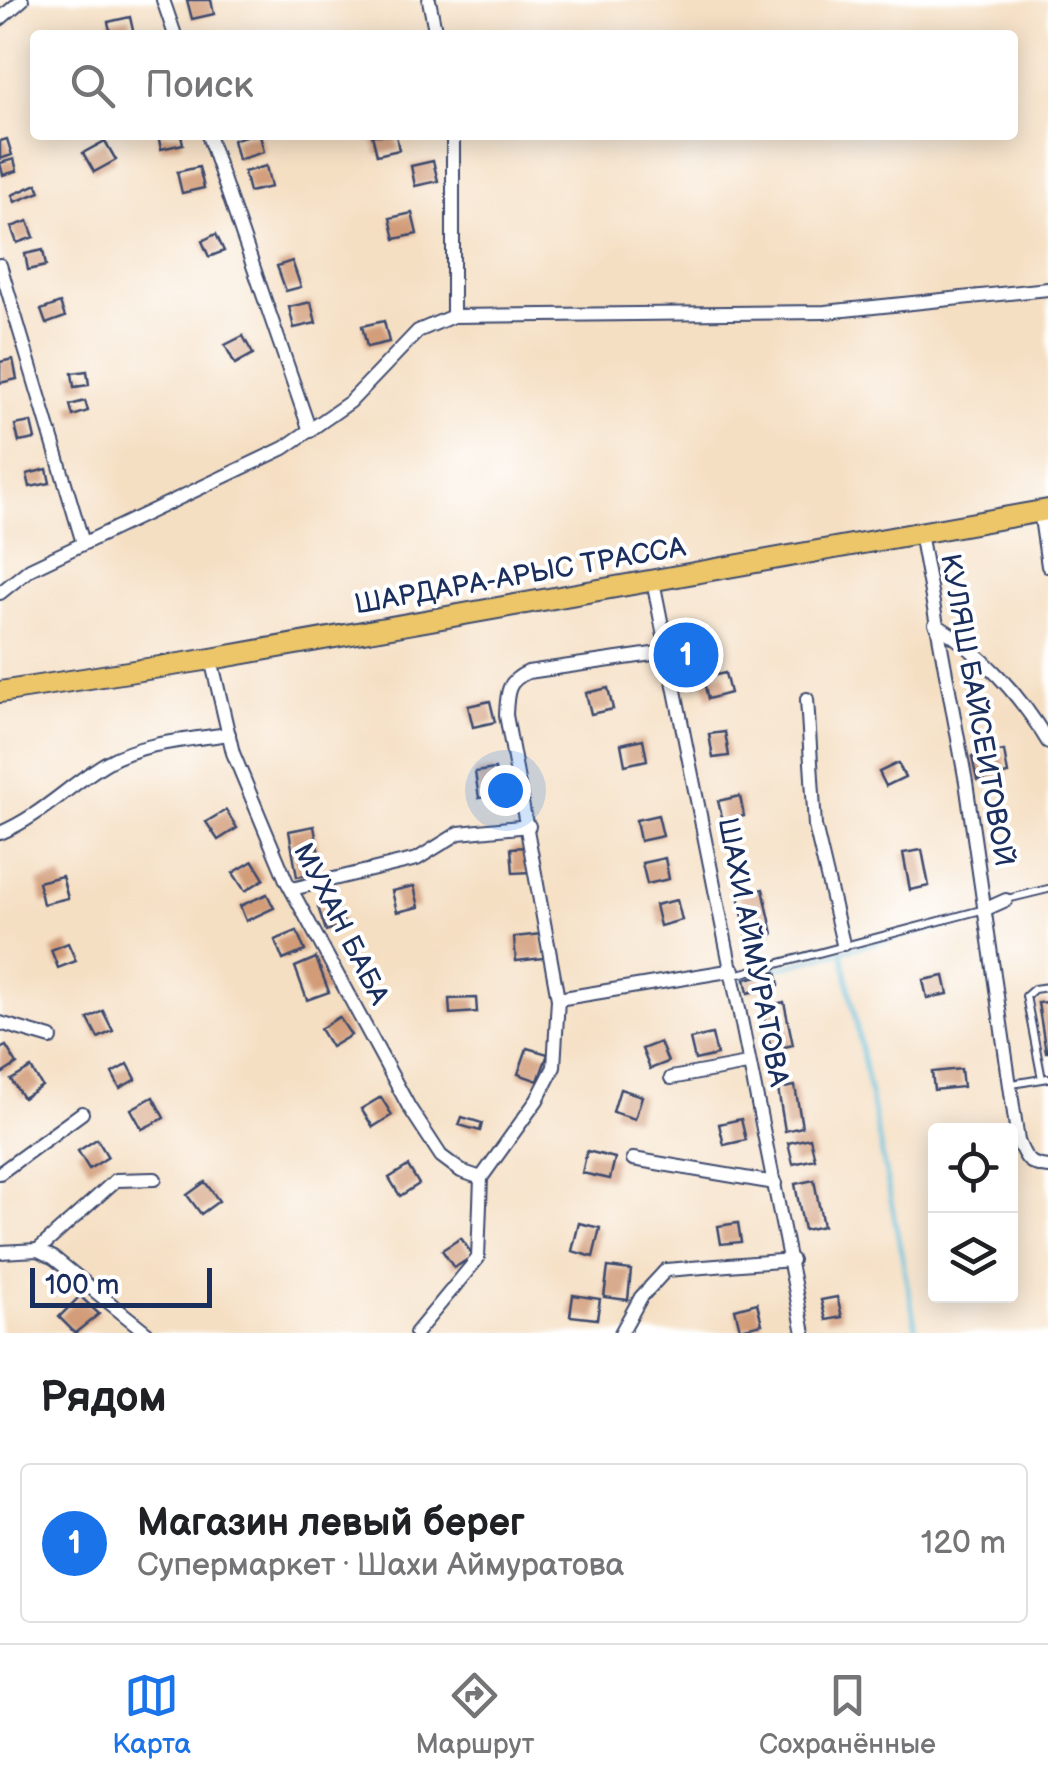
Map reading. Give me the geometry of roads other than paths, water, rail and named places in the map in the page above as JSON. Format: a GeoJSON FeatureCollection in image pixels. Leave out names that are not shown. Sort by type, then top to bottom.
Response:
{"type":"FeatureCollection","features":[{"type":"Feature","properties":{"kind":"main road","name":"ШАРДАРА-АРЫС ТРАССА"},"geometry":{"type":"LineString","coordinates":[[0,692],[211,659],[1044,510]]}},
{"type":"Feature","properties":{"kind":"street"},"geometry":{"type":"LineString","coordinates":[[0,20],[22,0]]}},
{"type":"Feature","properties":{"kind":"street"},"geometry":{"type":"LineString","coordinates":[[163,0],[173,30]]}},
{"type":"Feature","properties":{"kind":"street"},"geometry":{"type":"LineString","coordinates":[[429,0],[435,30]]}},
{"type":"Feature","properties":{"kind":"street"},"geometry":{"type":"LineString","coordinates":[[210,140],[310,431]]}},
{"type":"Feature","properties":{"kind":"street"},"geometry":{"type":"LineString","coordinates":[[453,140],[453,316]]}},
{"type":"Feature","properties":{"kind":"street"},"geometry":{"type":"LineString","coordinates":[[0,265],[83,544]]}},
{"type":"Feature","properties":{"kind":"street"},"geometry":{"type":"LineString","coordinates":[[0,593],[30,570],[284,448],[350,402],[418,331],[453,316],[825,312],[1048,289]]}},
{"type":"Feature","properties":{"kind":"street"},"geometry":{"type":"LineString","coordinates":[[1044,510],[1048,566]]}},
{"type":"Feature","properties":{"kind":"street","name":"КУЛЯШ БАЙСЕИТОВОЙ"},"geometry":{"type":"LineString","coordinates":[[920,533],[986,909],[1018,1134],[1026,1159],[1034,1166],[1048,1167]]}},
{"type":"Feature","properties":{"kind":"street","name":"ШАХИ АЙМУРАТОВА"},"geometry":{"type":"LineString","coordinates":[[653,581],[735,972],[747,1064],[792,1260],[804,1333]]}},
{"type":"Feature","properties":{"kind":"street"},"geometry":{"type":"LineString","coordinates":[[935,624],[953,636],[1028,709],[1048,742]]}},
{"type":"Feature","properties":{"kind":"street"},"geometry":{"type":"LineString","coordinates":[[416,1333],[478,1258],[482,1178],[537,1100],[554,1066],[558,999],[506,715],[513,679],[528,672],[666,652]]}},
{"type":"Feature","properties":{"kind":"street","name":"МУХАН БАБА"},"geometry":{"type":"LineString","coordinates":[[211,659],[232,753],[292,889],[409,1106],[441,1156],[461,1172],[482,1178]]}},
{"type":"Feature","properties":{"kind":"street"},"geometry":{"type":"LineString","coordinates":[[807,700],[815,826],[844,944]]}},
{"type":"Feature","properties":{"kind":"street"},"geometry":{"type":"LineString","coordinates":[[0,833],[46,809],[106,763],[148,746],[229,734]]}},
{"type":"Feature","properties":{"kind":"street"},"geometry":{"type":"LineString","coordinates":[[292,889],[418,859],[458,833],[529,826]]}},
{"type":"Feature","properties":{"kind":"street"},"geometry":{"type":"LineString","coordinates":[[986,909],[1006,900]]}},
{"type":"Feature","properties":{"kind":"street"},"geometry":{"type":"LineString","coordinates":[[558,999],[735,972]]}},
{"type":"Feature","properties":{"kind":"street"},"geometry":{"type":"LineString","coordinates":[[0,1023],[51,1038]]}},
{"type":"Feature","properties":{"kind":"street"},"geometry":{"type":"LineString","coordinates":[[671,1078],[747,1064]]}},
{"type":"Feature","properties":{"kind":"street"},"geometry":{"type":"LineString","coordinates":[[0,1173],[82,1113]]}},
{"type":"Feature","properties":{"kind":"street"},"geometry":{"type":"LineString","coordinates":[[633,1159],[775,1184]]}},
{"type":"Feature","properties":{"kind":"street"},"geometry":{"type":"LineString","coordinates":[[38,1250],[116,1180],[155,1179]]}},
{"type":"Feature","properties":{"kind":"street"},"geometry":{"type":"LineString","coordinates":[[0,1252],[38,1250],[54,1258],[147,1333]]}},
{"type":"Feature","properties":{"kind":"street"},"geometry":{"type":"LineString","coordinates":[[621,1333],[655,1276],[666,1270],[792,1260]]}},
{"type":"Feature","properties":{"kind":"lane"},"geometry":{"type":"LineString","coordinates":[[1006,900],[1048,889]]}},
{"type":"Feature","properties":{"kind":"lane"},"geometry":{"type":"LineString","coordinates":[[735,972],[986,909]]}},
{"type":"Feature","properties":{"kind":"lane"},"geometry":{"type":"LineString","coordinates":[[1011,1084],[1045,1079],[1026,996],[1048,987]]}},
{"type":"Feature","properties":{"kind":"waterway"},"geometry":{"type":"LineString","coordinates":[[917,1333],[842,951],[969,920]]}},
{"type":"Feature","properties":{"kind":"waterway"},"geometry":{"type":"LineString","coordinates":[[738,979],[842,951]]}},
{"type":"Feature","properties":{"kind":"place","name":"Магазин левый берег"},"geometry":{"type":"Point","coordinates":[686,655]}}]}
